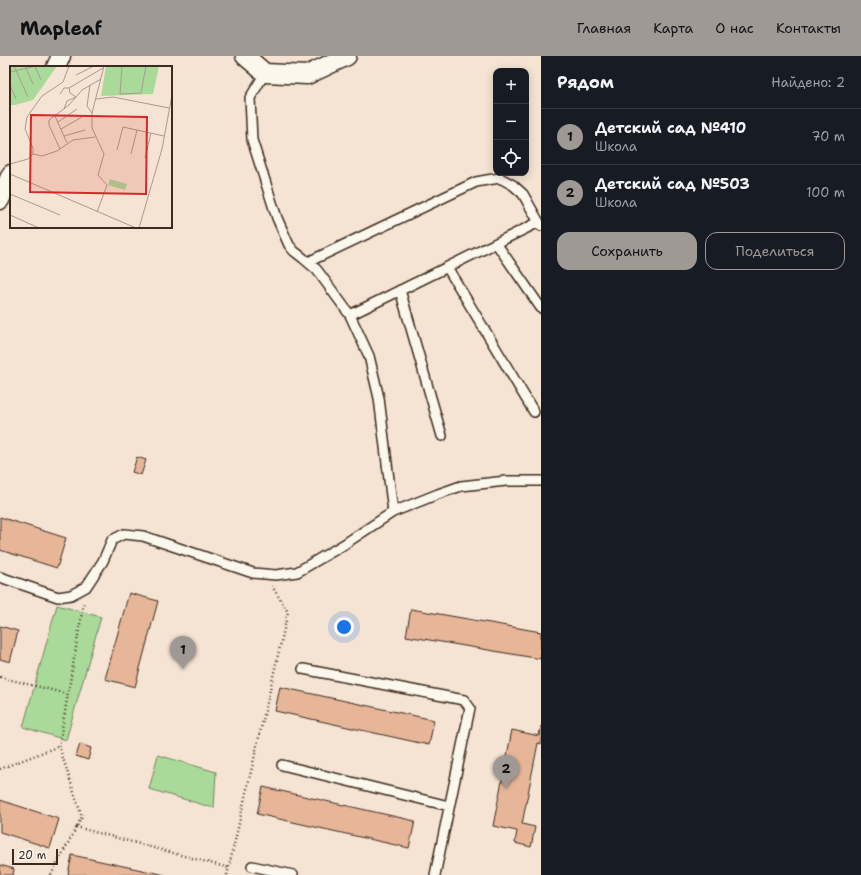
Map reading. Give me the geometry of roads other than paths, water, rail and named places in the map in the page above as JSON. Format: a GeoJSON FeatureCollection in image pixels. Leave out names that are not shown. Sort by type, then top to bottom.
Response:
{"type":"FeatureCollection","features":[{"type":"Feature","properties":{"kind":"street"},"geometry":{"type":"LineString","coordinates":[[56,66],[61,56]]}},
{"type":"Feature","properties":{"kind":"street"},"geometry":{"type":"LineString","coordinates":[[245,56],[265,73],[307,75],[347,56]]}},
{"type":"Feature","properties":{"kind":"street"},"geometry":{"type":"LineString","coordinates":[[0,200],[10,176]]}},
{"type":"Feature","properties":{"kind":"lane"},"geometry":{"type":"LineString","coordinates":[[265,73],[250,98],[252,140],[277,218],[289,245],[317,270],[350,314],[369,356],[379,398],[394,512]]}},
{"type":"Feature","properties":{"kind":"lane"},"geometry":{"type":"LineString","coordinates":[[308,262],[476,182],[487,180],[500,178],[513,184],[522,194],[540,224],[496,243],[350,314]]}},
{"type":"Feature","properties":{"kind":"lane"},"geometry":{"type":"LineString","coordinates":[[496,243],[541,308]]}},
{"type":"Feature","properties":{"kind":"lane"},"geometry":{"type":"LineString","coordinates":[[447,267],[534,412]]}},
{"type":"Feature","properties":{"kind":"lane"},"geometry":{"type":"LineString","coordinates":[[400,290],[442,436]]}},
{"type":"Feature","properties":{"kind":"lane"},"geometry":{"type":"LineString","coordinates":[[0,577],[58,597],[71,595],[86,587],[102,561],[112,540],[124,534],[143,536],[253,573],[276,576],[297,572],[343,545],[394,512],[438,494],[461,486],[506,481],[541,482]]}},
{"type":"Feature","properties":{"kind":"lane"},"geometry":{"type":"LineString","coordinates":[[303,668],[464,700],[470,708],[435,875]]}},
{"type":"Feature","properties":{"kind":"lane"},"geometry":{"type":"LineString","coordinates":[[282,765],[449,806]]}},
{"type":"Feature","properties":{"kind":"lane"},"geometry":{"type":"LineString","coordinates":[[252,866],[293,875]]}},
{"type":"Feature","properties":{"kind":"place","name":"Детский сад №410"},"geometry":{"type":"Point","coordinates":[183,669]}},
{"type":"Feature","properties":{"kind":"place","name":"Детский сад №503"},"geometry":{"type":"Point","coordinates":[506,788]}}]}
